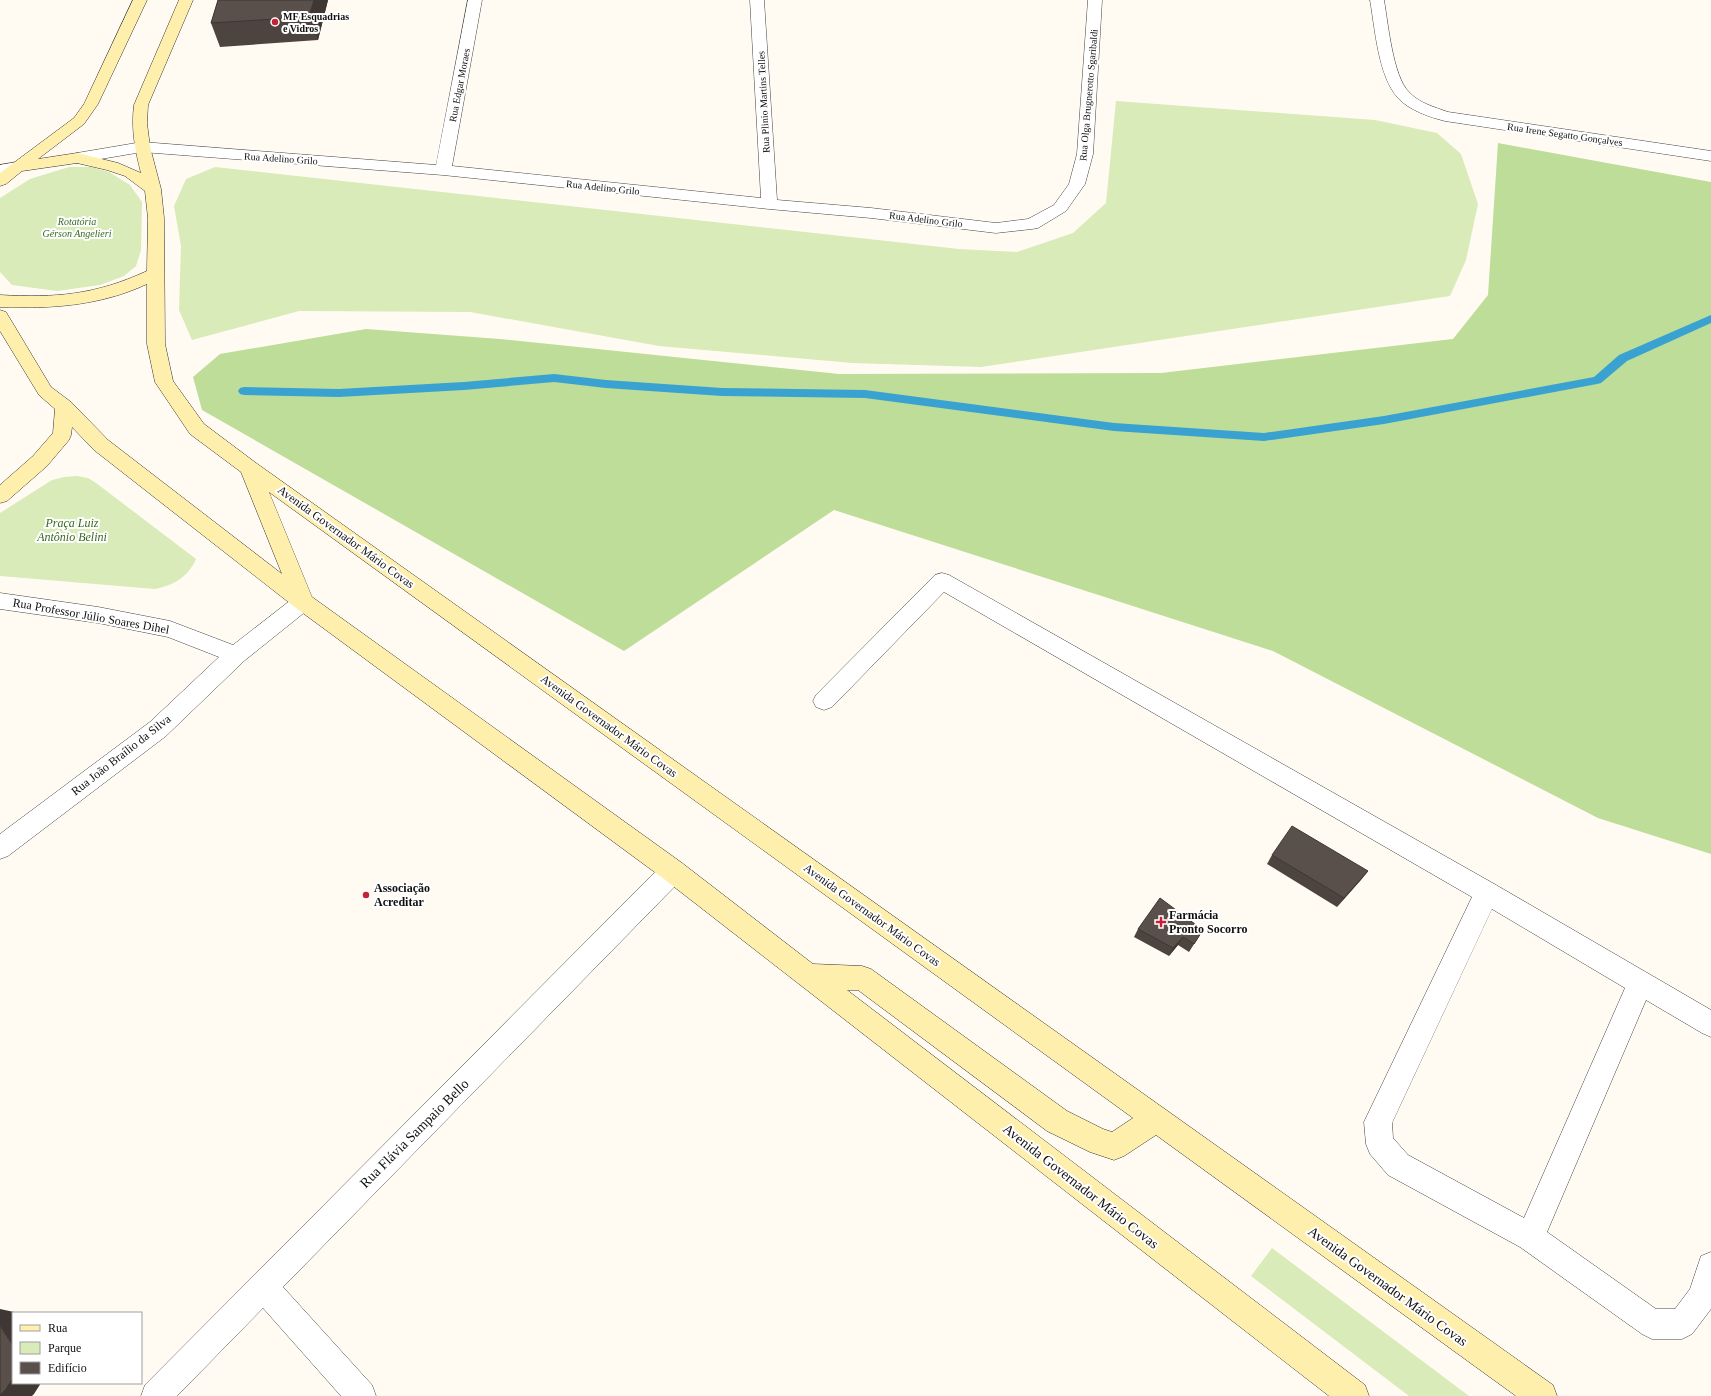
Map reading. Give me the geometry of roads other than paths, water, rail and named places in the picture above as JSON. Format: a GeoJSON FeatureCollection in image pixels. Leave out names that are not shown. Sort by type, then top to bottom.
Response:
{"type":"FeatureCollection","features":[{"type":"Feature","properties":{"kind":"main road"},"geometry":{"type":"LineString","coordinates":[[0,181],[79,121],[91,104],[140,0]]}},
{"type":"Feature","properties":{"kind":"main road"},"geometry":{"type":"LineString","coordinates":[[0,301],[37,302],[77,299],[122,288],[155,274],[156,218],[153,189],[142,147],[139,123],[141,105],[186,0]]}},
{"type":"Feature","properties":{"kind":"main road"},"geometry":{"type":"LineString","coordinates":[[17,167],[77,158],[112,166],[131,173],[153,189]]}},
{"type":"Feature","properties":{"kind":"main road","name":"Avenida Governador Mário Covas"},"geometry":{"type":"LineString","coordinates":[[155,274],[156,344],[164,382],[197,429],[249,468],[1542,1396]]}},
{"type":"Feature","properties":{"kind":"main road","name":"Avenida Governador Mário Covas"},"geometry":{"type":"LineString","coordinates":[[0,316],[45,391],[64,407],[101,445],[303,602],[673,871],[1354,1396]]}},
{"type":"Feature","properties":{"kind":"main road"},"geometry":{"type":"LineString","coordinates":[[0,496],[40,461],[62,435],[64,407]]}},
{"type":"Feature","properties":{"kind":"main road"},"geometry":{"type":"LineString","coordinates":[[249,468],[303,602]]}},
{"type":"Feature","properties":{"kind":"main road"},"geometry":{"type":"LineString","coordinates":[[808,976],[862,978],[1056,1121],[1100,1142],[1114,1146],[1156,1119]]}},
{"type":"Feature","properties":{"kind":"street","name":"Rua Edgar Moraes"},"geometry":{"type":"LineString","coordinates":[[443,170],[475,0]]}},
{"type":"Feature","properties":{"kind":"street","name":"Rua Plinio Martins Telles"},"geometry":{"type":"LineString","coordinates":[[758,0],[769,204]]}},
{"type":"Feature","properties":{"kind":"street","name":"Rua Olga Brugnerotto Sgaribaldi"},"geometry":{"type":"LineString","coordinates":[[1060,208],[1077,184],[1085,154],[1095,0]]}},
{"type":"Feature","properties":{"kind":"street","name":"Rua Irene Segatto Gonçalves"},"geometry":{"type":"LineString","coordinates":[[1377,0],[1392,79],[1402,94],[1421,107],[1445,116],[1711,156]]}},
{"type":"Feature","properties":{"kind":"street"},"geometry":{"type":"LineString","coordinates":[[77,158],[142,147]]}},
{"type":"Feature","properties":{"kind":"street","name":"Rua Adelino Grilo"},"geometry":{"type":"LineString","coordinates":[[142,147],[443,170],[769,204],[871,213],[996,228],[1032,224],[1060,208]]}},
{"type":"Feature","properties":{"kind":"street"},"geometry":{"type":"LineString","coordinates":[[0,170],[17,167]]}},
{"type":"Feature","properties":{"kind":"street"},"geometry":{"type":"LineString","coordinates":[[824,701],[942,581],[1487,893],[1711,1024]]}},
{"type":"Feature","properties":{"kind":"street","name":"Rua Professor Júlio Soares Dihel"},"geometry":{"type":"LineString","coordinates":[[0,601],[98,615],[170,629],[236,655]]}},
{"type":"Feature","properties":{"kind":"street"},"geometry":{"type":"LineString","coordinates":[[236,655],[303,602]]}},
{"type":"Feature","properties":{"kind":"street","name":"Rua João Braílio da Silva"},"geometry":{"type":"LineString","coordinates":[[0,848],[158,729],[236,655]]}},
{"type":"Feature","properties":{"kind":"street","name":"Rua Flávia Sampaio Bello"},"geometry":{"type":"LineString","coordinates":[[156,1396],[673,871]]}},
{"type":"Feature","properties":{"kind":"street"},"geometry":{"type":"LineString","coordinates":[[1487,893],[1378,1122],[1380,1144],[1398,1166],[1530,1237],[1652,1324],[1682,1324],[1702,1297],[1711,1266]]}},
{"type":"Feature","properties":{"kind":"street"},"geometry":{"type":"LineString","coordinates":[[1530,1237],[1640,983]]}},
{"type":"Feature","properties":{"kind":"street"},"geometry":{"type":"LineString","coordinates":[[263,1286],[361,1396]]}},
{"type":"Feature","properties":{"kind":"waterway"},"geometry":{"type":"LineString","coordinates":[[244,391],[339,393],[464,386],[554,378],[606,384],[722,392],[865,394],[1114,427],[1264,437],[1384,420],[1597,380],[1623,358],[1711,319]]}},
{"type":"Feature","properties":{"kind":"place","name":"MF Esquadrias e Vidros"},"geometry":{"type":"Point","coordinates":[275,22]}},
{"type":"Feature","properties":{"kind":"place","name":"Associação Acreditar"},"geometry":{"type":"Point","coordinates":[366,895]}},
{"type":"Feature","properties":{"kind":"place","name":"Farmácia Pronto Socorro"},"geometry":{"type":"Point","coordinates":[1161,922]}},
{"type":"Feature","properties":{"kind":"park label","name":"Rotatória Gérson Angelieri"},"geometry":{"type":"Point","coordinates":[77,226]}},
{"type":"Feature","properties":{"kind":"park label","name":"Praça Luiz Antônio Belini"},"geometry":{"type":"Point","coordinates":[72,530]}}]}
